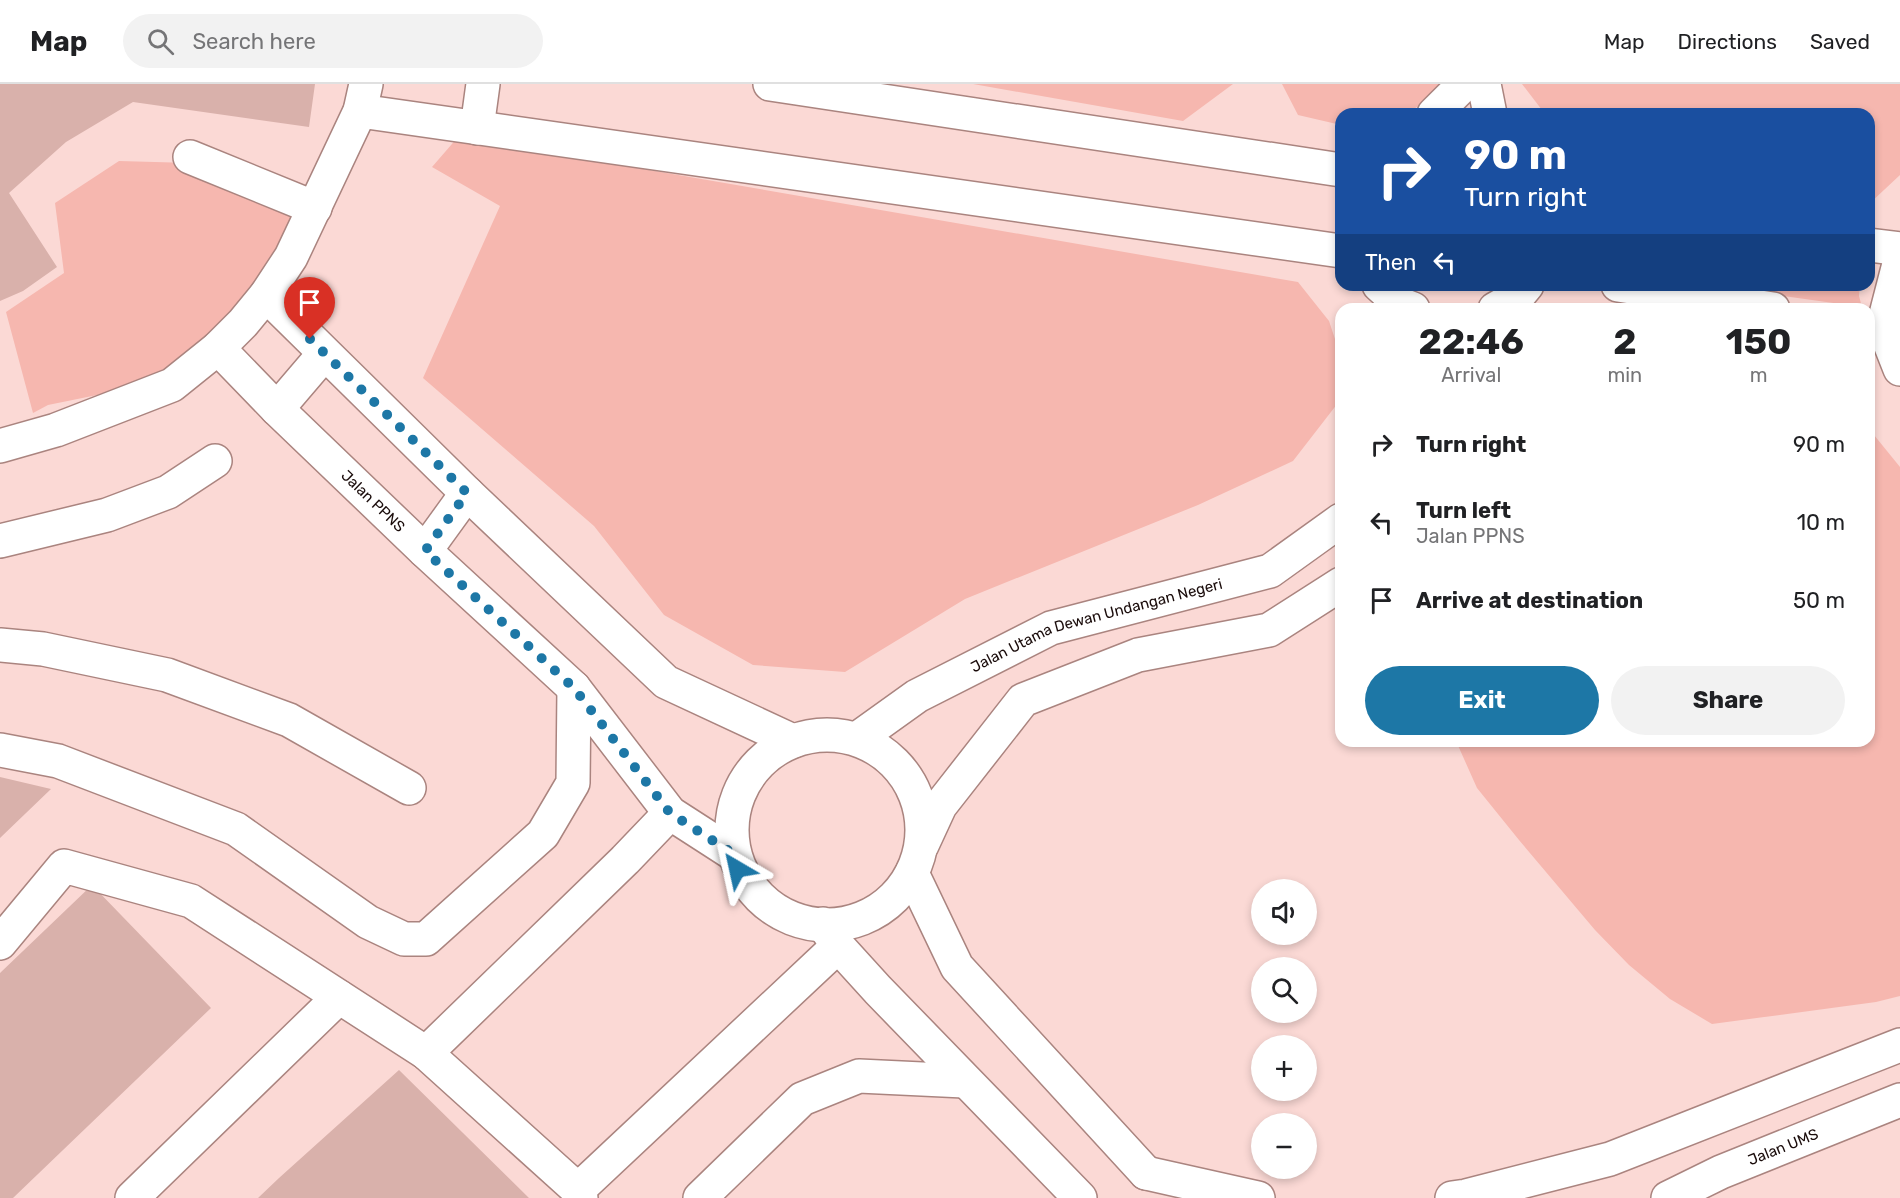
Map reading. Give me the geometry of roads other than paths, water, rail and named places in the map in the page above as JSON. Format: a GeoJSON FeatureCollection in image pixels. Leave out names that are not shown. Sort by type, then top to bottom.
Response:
{"type":"FeatureCollection","features":[{"type":"Feature","properties":{"kind":"main road"},"geometry":{"type":"LineString","coordinates":[[477,128],[483,84]]}},
{"type":"Feature","properties":{"kind":"main road"},"geometry":{"type":"LineString","coordinates":[[770,84],[1335,169]]}},
{"type":"Feature","properties":{"kind":"main road"},"geometry":{"type":"LineString","coordinates":[[1440,108],[1464,84]]}},
{"type":"Feature","properties":{"kind":"main road"},"geometry":{"type":"LineString","coordinates":[[1484,84],[1489,108]]}},
{"type":"Feature","properties":{"kind":"main road"},"geometry":{"type":"LineString","coordinates":[[0,446],[56,430],[172,385],[218,348],[266,295],[291,257],[363,98],[477,128],[1335,251]]}},
{"type":"Feature","properties":{"kind":"main road"},"geometry":{"type":"LineString","coordinates":[[190,157],[315,208]]}},
{"type":"Feature","properties":{"kind":"main road"},"geometry":{"type":"LineString","coordinates":[[1875,246],[1900,249]]}},
{"type":"Feature","properties":{"kind":"main road"},"geometry":{"type":"LineString","coordinates":[[1900,260],[1876,325],[1900,369]]}},
{"type":"Feature","properties":{"kind":"main road"},"geometry":{"type":"LineString","coordinates":[[1657,291],[1734,303]]}},
{"type":"Feature","properties":{"kind":"main road"},"geometry":{"type":"LineString","coordinates":[[266,295],[467,493],[666,682],[793,741]]}},
{"type":"Feature","properties":{"kind":"main road","name":"Jalan PPNS"},"geometry":{"type":"LineString","coordinates":[[218,348],[277,409],[425,551],[574,688],[670,813],[732,853]]}},
{"type":"Feature","properties":{"kind":"main road"},"geometry":{"type":"LineString","coordinates":[[277,409],[324,354]]}},
{"type":"Feature","properties":{"kind":"main road"},"geometry":{"type":"LineString","coordinates":[[0,541],[107,515],[168,492],[215,461]]}},
{"type":"Feature","properties":{"kind":"main road"},"geometry":{"type":"LineString","coordinates":[[425,551],[467,493]]}},
{"type":"Feature","properties":{"kind":"main road","name":"Jalan Utama Dewan Undangan Negeri"},"geometry":{"type":"LineString","coordinates":[[857,739],[917,696],[1051,628],[1270,571],[1335,524]]}},
{"type":"Feature","properties":{"kind":"main road"},"geometry":{"type":"LineString","coordinates":[[0,943],[64,866],[191,901],[426,1053],[580,1194],[831,935],[853,921],[877,911],[897,894],[917,861],[940,806],[1023,700],[1138,655],[1269,630],[1335,588]]}},
{"type":"Feature","properties":{"kind":"main road"},"geometry":{"type":"LineString","coordinates":[[0,645],[43,649],[167,675],[289,720],[409,788]]}},
{"type":"Feature","properties":{"kind":"main road"},"geometry":{"type":"LineString","coordinates":[[0,750],[58,761],[236,829],[368,922],[404,939],[426,939],[543,834],[573,783],[574,688]]}},
{"type":"Feature","properties":{"kind":"main road"},"geometry":{"type":"LineString","coordinates":[[1080,1198],[964,1081],[831,935],[779,911],[746,883],[737,869],[732,853],[732,828],[736,800],[749,775],[769,754],[793,741],[825,735],[857,739],[882,752],[902,770],[915,794],[922,820],[917,861],[957,967],[1170,1198]]}},
{"type":"Feature","properties":{"kind":"main road"},"geometry":{"type":"LineString","coordinates":[[426,1053],[625,861],[670,813]]}},
{"type":"Feature","properties":{"kind":"main road"},"geometry":{"type":"LineString","coordinates":[[132,1198],[339,997]]}},
{"type":"Feature","properties":{"kind":"main road"},"geometry":{"type":"LineString","coordinates":[[1452,1198],[1478,1194],[1610,1160],[1900,1045]]}},
{"type":"Feature","properties":{"kind":"main road"},"geometry":{"type":"LineString","coordinates":[[700,1198],[802,1099],[859,1076],[964,1081]]}},
{"type":"Feature","properties":{"kind":"main road","name":"Jalan UMS"},"geometry":{"type":"LineString","coordinates":[[1668,1198],[1721,1172],[1900,1100]]}},
{"type":"Feature","properties":{"kind":"main road"},"geometry":{"type":"LineString","coordinates":[[1146,1173],[1258,1198]]}}]}
